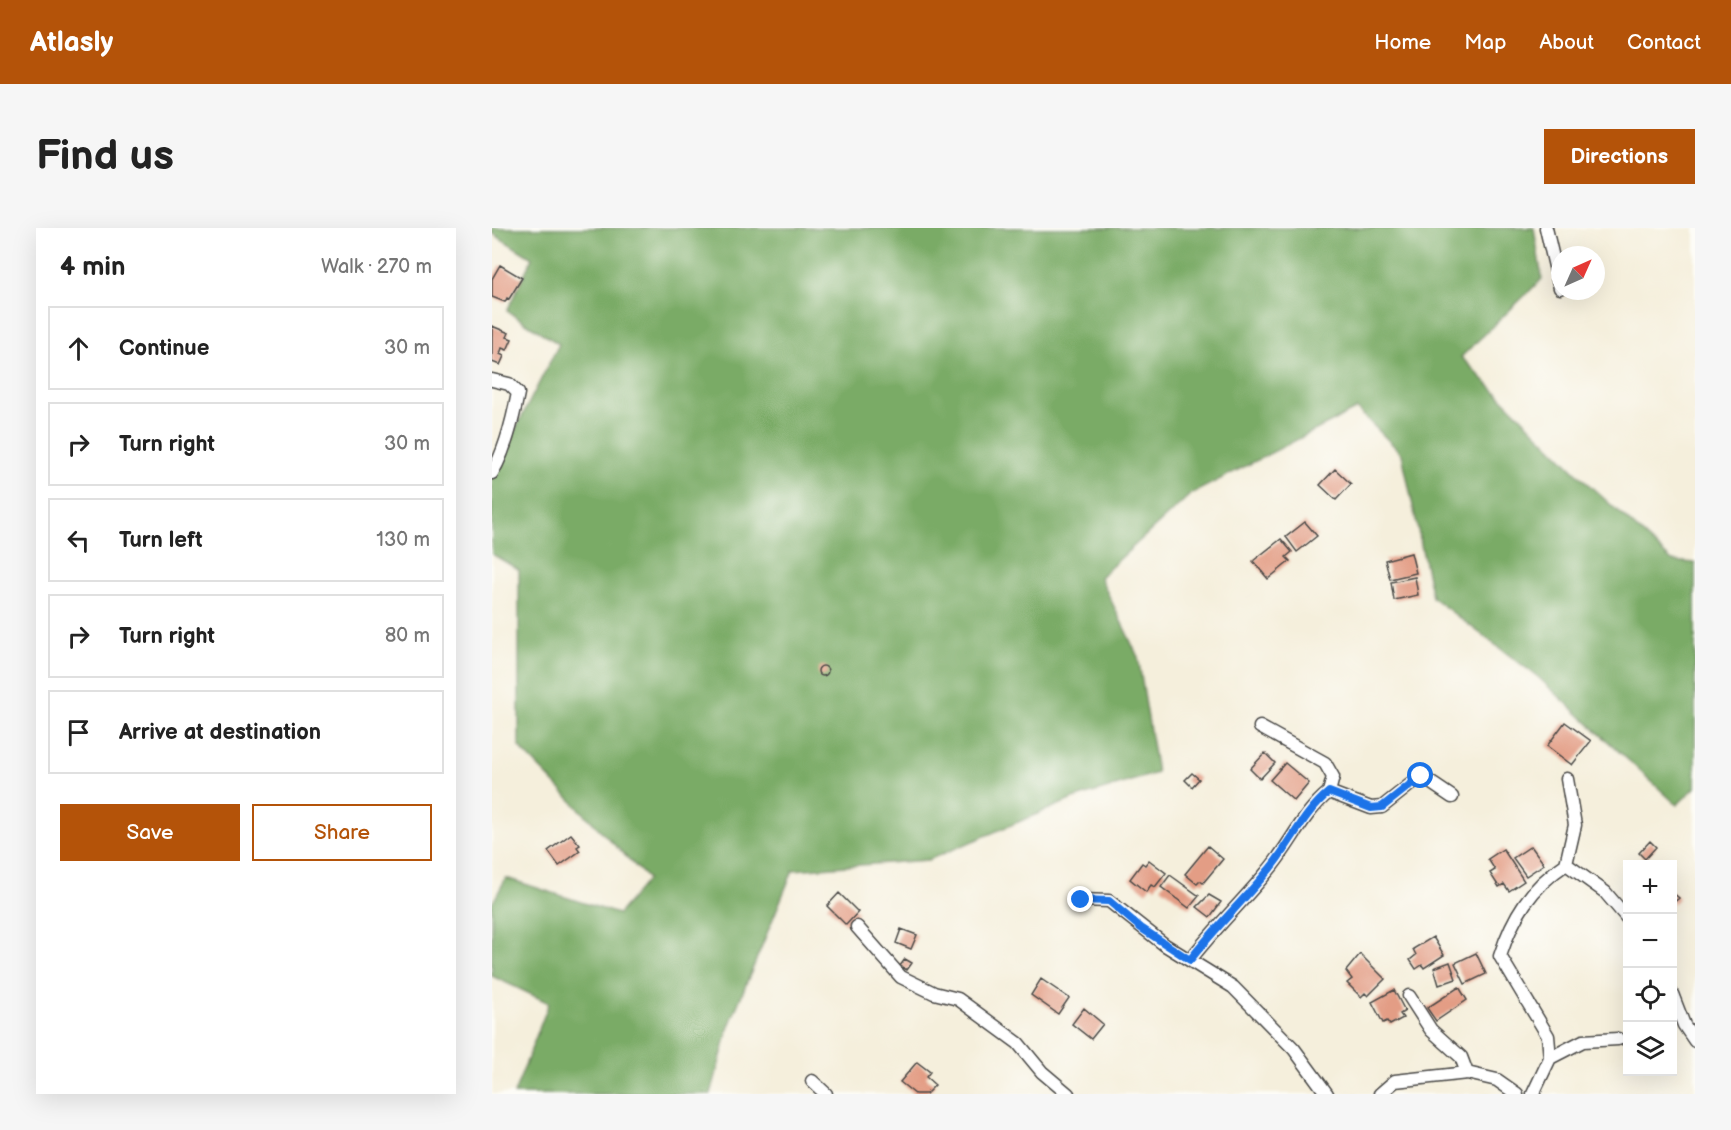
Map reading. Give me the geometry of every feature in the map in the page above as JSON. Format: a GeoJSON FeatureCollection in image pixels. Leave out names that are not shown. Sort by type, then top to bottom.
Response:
{"type":"FeatureCollection","features":[{"type":"Feature","properties":{"kind":"street"},"geometry":{"type":"LineString","coordinates":[[1546,228],[1551,250]]}},
{"type":"Feature","properties":{"kind":"street"},"geometry":{"type":"LineString","coordinates":[[492,380],[509,384],[518,393],[514,416],[498,464],[492,473]]}},
{"type":"Feature","properties":{"kind":"street"},"geometry":{"type":"LineString","coordinates":[[1190,960],[1229,912],[1267,872],[1294,835],[1303,817],[1329,792],[1333,777],[1325,763],[1260,727]]}},
{"type":"Feature","properties":{"kind":"street"},"geometry":{"type":"LineString","coordinates":[[1329,792],[1371,808],[1382,807],[1421,776],[1452,797]]}},
{"type":"Feature","properties":{"kind":"street"},"geometry":{"type":"LineString","coordinates":[[1533,1094],[1550,1058],[1548,1036],[1500,956],[1521,907],[1544,879],[1566,864],[1575,825],[1567,779]]}},
{"type":"Feature","properties":{"kind":"street"},"geometry":{"type":"LineString","coordinates":[[1566,864],[1605,892],[1624,914]]}},
{"type":"Feature","properties":{"kind":"street"},"geometry":{"type":"LineString","coordinates":[[1081,900],[1109,901],[1141,928],[1233,987],[1293,1050],[1327,1094]]}},
{"type":"Feature","properties":{"kind":"street"},"geometry":{"type":"LineString","coordinates":[[857,927],[901,977],[934,993],[958,999],[1018,1043],[1042,1072],[1068,1094]]}},
{"type":"Feature","properties":{"kind":"street"},"geometry":{"type":"LineString","coordinates":[[1408,996],[1431,1030],[1461,1057],[1467,1073]]}},
{"type":"Feature","properties":{"kind":"street"},"geometry":{"type":"LineString","coordinates":[[1677,1006],[1684,1025],[1695,1041]]}},
{"type":"Feature","properties":{"kind":"street"},"geometry":{"type":"LineString","coordinates":[[1550,1058],[1583,1041],[1618,1039]]}},
{"type":"Feature","properties":{"kind":"street"},"geometry":{"type":"LineString","coordinates":[[1380,1094],[1395,1082],[1467,1073],[1497,1080],[1517,1094]]}},
{"type":"Feature","properties":{"kind":"street"},"geometry":{"type":"LineString","coordinates":[[812,1081],[826,1094]]}},
{"type":"Feature","properties":{"kind":"green space"},"geometry":{"type":"Polygon","coordinates":[[[492,228],[1534,228],[1542,279],[1461,357],[1586,482],[1672,561],[1695,563],[1695,788],[1677,805],[1538,677],[1432,597],[1402,454],[1357,409],[1191,494],[1100,577],[1138,657],[1157,773],[1073,799],[928,860],[793,870],[729,1026],[711,1094],[514,1094],[549,1003],[492,976],[492,904],[506,878],[618,914],[648,879],[519,747],[519,570],[492,554],[492,475],[559,344],[507,311],[532,258],[492,233],[492,228]]]}},
{"type":"Feature","properties":{"kind":"building"},"geometry":{"type":"Polygon","coordinates":[[[500,265],[522,278],[505,302],[492,297],[492,279],[500,265]]]}},
{"type":"Feature","properties":{"kind":"building"},"geometry":{"type":"Polygon","coordinates":[[[492,326],[509,333],[507,337],[512,339],[507,350],[502,348],[500,354],[504,356],[500,365],[492,362],[492,326]]]}},
{"type":"Feature","properties":{"kind":"building"},"geometry":{"type":"Polygon","coordinates":[[[1335,469],[1351,484],[1336,500],[1320,485],[1335,469]]]}},
{"type":"Feature","properties":{"kind":"building"},"geometry":{"type":"Polygon","coordinates":[[[1305,522],[1317,536],[1297,552],[1286,537],[1305,522]]]}},
{"type":"Feature","properties":{"kind":"building"},"geometry":{"type":"Polygon","coordinates":[[[1281,539],[1292,552],[1286,557],[1290,561],[1268,579],[1253,561],[1281,539]]]}},
{"type":"Feature","properties":{"kind":"building"},"geometry":{"type":"Polygon","coordinates":[[[1411,553],[1416,573],[1390,579],[1385,560],[1411,553]]]}},
{"type":"Feature","properties":{"kind":"building"},"geometry":{"type":"Polygon","coordinates":[[[1415,577],[1418,595],[1394,600],[1391,582],[1415,577]]]}},
{"type":"Feature","properties":{"kind":"building"},"geometry":{"type":"Polygon","coordinates":[[[823,666],[828,671],[823,676],[818,671],[823,666]]]}},
{"type":"Feature","properties":{"kind":"building"},"geometry":{"type":"Polygon","coordinates":[[[1565,722],[1591,741],[1572,765],[1547,746],[1565,722]]]}},
{"type":"Feature","properties":{"kind":"building"},"geometry":{"type":"Polygon","coordinates":[[[1265,753],[1275,763],[1260,779],[1250,769],[1265,753]]]}},
{"type":"Feature","properties":{"kind":"building"},"geometry":{"type":"Polygon","coordinates":[[[1285,763],[1309,783],[1294,801],[1270,780],[1285,763]]]}},
{"type":"Feature","properties":{"kind":"building"},"geometry":{"type":"Polygon","coordinates":[[[1192,773],[1199,779],[1192,787],[1185,780],[1192,773]]]}},
{"type":"Feature","properties":{"kind":"building"},"geometry":{"type":"Polygon","coordinates":[[[571,834],[580,845],[577,847],[580,851],[559,866],[548,851],[571,834]]]}},
{"type":"Feature","properties":{"kind":"building"},"geometry":{"type":"Polygon","coordinates":[[[1650,841],[1656,847],[1645,859],[1639,853],[1650,841]]]}},
{"type":"Feature","properties":{"kind":"building"},"geometry":{"type":"Polygon","coordinates":[[[1208,846],[1223,859],[1203,883],[1200,881],[1197,884],[1185,874],[1208,846]]]}},
{"type":"Feature","properties":{"kind":"building"},"geometry":{"type":"Polygon","coordinates":[[[1531,846],[1544,864],[1526,876],[1513,858],[1531,846]]]}},
{"type":"Feature","properties":{"kind":"building"},"geometry":{"type":"Polygon","coordinates":[[[1503,849],[1524,881],[1509,891],[1504,884],[1499,887],[1490,873],[1495,870],[1488,859],[1503,849]]]}},
{"type":"Feature","properties":{"kind":"building"},"geometry":{"type":"Polygon","coordinates":[[[1149,860],[1166,873],[1155,887],[1151,885],[1146,892],[1130,879],[1142,863],[1145,865],[1149,860]]]}},
{"type":"Feature","properties":{"kind":"building"},"geometry":{"type":"Polygon","coordinates":[[[1170,875],[1199,896],[1189,908],[1161,887],[1170,875]]]}},
{"type":"Feature","properties":{"kind":"building"},"geometry":{"type":"Polygon","coordinates":[[[839,893],[858,912],[846,925],[827,906],[839,893]]]}},
{"type":"Feature","properties":{"kind":"building"},"geometry":{"type":"Polygon","coordinates":[[[1209,895],[1221,902],[1210,917],[1197,907],[1209,895]]]}},
{"type":"Feature","properties":{"kind":"building"},"geometry":{"type":"Polygon","coordinates":[[[901,929],[917,935],[911,949],[896,943],[901,929]]]}},
{"type":"Feature","properties":{"kind":"building"},"geometry":{"type":"Polygon","coordinates":[[[1433,937],[1444,955],[1424,968],[1422,965],[1416,969],[1410,960],[1416,955],[1413,949],[1433,937]]]}},
{"type":"Feature","properties":{"kind":"building"},"geometry":{"type":"Polygon","coordinates":[[[1476,953],[1486,974],[1465,984],[1455,963],[1476,953]]]}},
{"type":"Feature","properties":{"kind":"building"},"geometry":{"type":"Polygon","coordinates":[[[1360,954],[1385,979],[1368,996],[1365,993],[1361,997],[1347,983],[1352,979],[1346,971],[1360,954]]]}},
{"type":"Feature","properties":{"kind":"building"},"geometry":{"type":"Polygon","coordinates":[[[905,959],[912,963],[907,970],[900,966],[905,959]]]}},
{"type":"Feature","properties":{"kind":"building"},"geometry":{"type":"Polygon","coordinates":[[[1450,962],[1456,979],[1439,985],[1434,968],[1450,962]]]}},
{"type":"Feature","properties":{"kind":"building"},"geometry":{"type":"Polygon","coordinates":[[[1041,979],[1069,998],[1058,1014],[1031,995],[1041,979]]]}},
{"type":"Feature","properties":{"kind":"building"},"geometry":{"type":"Polygon","coordinates":[[[1459,987],[1467,1000],[1436,1021],[1427,1008],[1459,987]]]}},
{"type":"Feature","properties":{"kind":"building"},"geometry":{"type":"Polygon","coordinates":[[[1394,990],[1405,1011],[1400,1014],[1403,1018],[1390,1025],[1387,1021],[1383,1023],[1372,1002],[1394,990]]]}},
{"type":"Feature","properties":{"kind":"building"},"geometry":{"type":"Polygon","coordinates":[[[1084,1008],[1103,1024],[1091,1039],[1072,1024],[1084,1008]]]}},
{"type":"Feature","properties":{"kind":"building"},"geometry":{"type":"Polygon","coordinates":[[[917,1062],[930,1072],[926,1077],[935,1085],[926,1094],[915,1094],[900,1082],[917,1062]]]}},
{"type":"Feature","properties":{"kind":"route"},"geometry":{"type":"LineString","coordinates":[[1081,900],[1109,901],[1141,928],[1190,960],[1229,912],[1267,872],[1294,835],[1303,817],[1315,803],[1329,792],[1360,805],[1371,808],[1382,807],[1421,776]]}}]}
